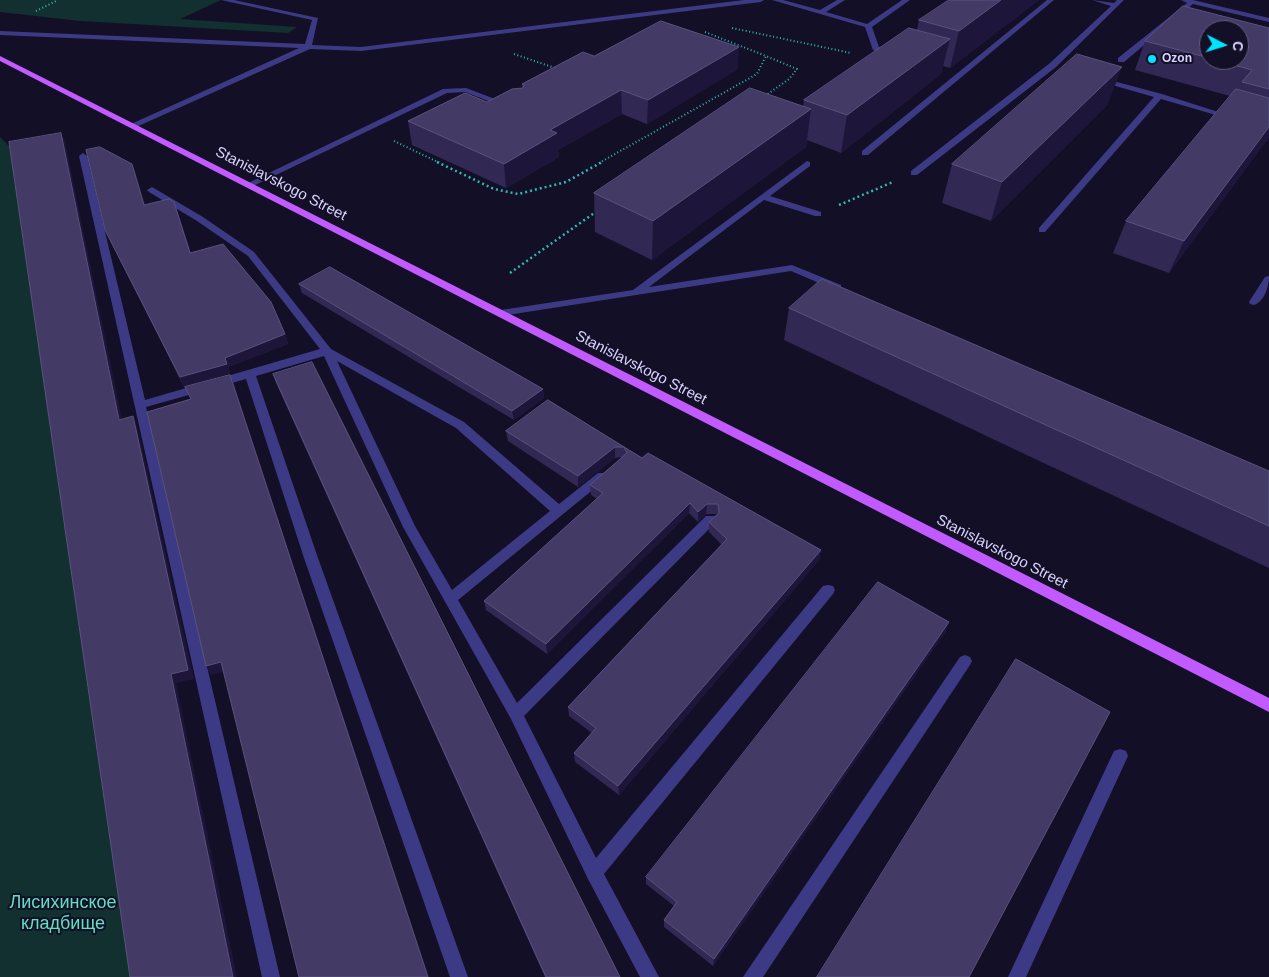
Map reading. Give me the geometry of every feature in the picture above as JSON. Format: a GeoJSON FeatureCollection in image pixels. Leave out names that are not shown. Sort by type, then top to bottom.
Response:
{"type":"FeatureCollection","features":[{"type":"Feature","properties":{"kind":"main road","name":"Stanislavskogo Street"},"geometry":{"type":"LineString","coordinates":[[0,58],[1269,705]]}},
{"type":"Feature","properties":{"kind":"street"},"geometry":{"type":"LineString","coordinates":[[134,126],[308,46],[316,19],[224,0]]}},
{"type":"Feature","properties":{"kind":"street"},"geometry":{"type":"LineString","coordinates":[[0,32],[361,49],[761,0]]}},
{"type":"Feature","properties":{"kind":"street"},"geometry":{"type":"LineString","coordinates":[[775,0],[868,26],[907,0]]}},
{"type":"Feature","properties":{"kind":"street"},"geometry":{"type":"LineString","coordinates":[[820,13],[842,0]]}},
{"type":"Feature","properties":{"kind":"street"},"geometry":{"type":"LineString","coordinates":[[865,153],[1050,0]]}},
{"type":"Feature","properties":{"kind":"street"},"geometry":{"type":"LineString","coordinates":[[1095,0],[1119,2]]}},
{"type":"Feature","properties":{"kind":"street"},"geometry":{"type":"LineString","coordinates":[[1121,60],[1188,1],[1268,20]]}},
{"type":"Feature","properties":{"kind":"street"},"geometry":{"type":"LineString","coordinates":[[914,173],[1053,65],[1119,2]]}},
{"type":"Feature","properties":{"kind":"street"},"geometry":{"type":"LineString","coordinates":[[1261,26],[1268,20]]}},
{"type":"Feature","properties":{"kind":"street"},"geometry":{"type":"LineString","coordinates":[[868,26],[876,48],[886,54],[904,59]]}},
{"type":"Feature","properties":{"kind":"street"},"geometry":{"type":"LineString","coordinates":[[1053,65],[1062,68]]}},
{"type":"Feature","properties":{"kind":"street"},"geometry":{"type":"LineString","coordinates":[[950,73],[959,75]]}},
{"type":"Feature","properties":{"kind":"street"},"geometry":{"type":"LineString","coordinates":[[1088,76],[1242,120]]}},
{"type":"Feature","properties":{"kind":"street"},"geometry":{"type":"LineString","coordinates":[[248,184],[446,91],[466,90],[513,107]]}},
{"type":"Feature","properties":{"kind":"street"},"geometry":{"type":"LineString","coordinates":[[1042,230],[1159,96]]}},
{"type":"Feature","properties":{"kind":"street"},"geometry":{"type":"LineString","coordinates":[[83,156],[271,977]]}},
{"type":"Feature","properties":{"kind":"street"},"geometry":{"type":"LineString","coordinates":[[635,292],[807,164]]}},
{"type":"Feature","properties":{"kind":"street"},"geometry":{"type":"LineString","coordinates":[[152,190],[200,219],[251,254],[327,351],[409,527],[516,714],[594,873],[650,977]]}},
{"type":"Feature","properties":{"kind":"street"},"geometry":{"type":"LineString","coordinates":[[764,196],[818,214]]}},
{"type":"Feature","properties":{"kind":"street"},"geometry":{"type":"LineString","coordinates":[[501,313],[792,268],[846,291]]}},
{"type":"Feature","properties":{"kind":"street"},"geometry":{"type":"LineString","coordinates":[[1254,302],[1269,278]]}},
{"type":"Feature","properties":{"kind":"street"},"geometry":{"type":"LineString","coordinates":[[140,405],[327,351],[460,425],[558,511]]}},
{"type":"Feature","properties":{"kind":"street"},"geometry":{"type":"LineString","coordinates":[[250,374],[311,558],[459,977]]}},
{"type":"Feature","properties":{"kind":"street"},"geometry":{"type":"LineString","coordinates":[[450,598],[612,468]]}},
{"type":"Feature","properties":{"kind":"street"},"geometry":{"type":"LineString","coordinates":[[516,714],[711,519]]}},
{"type":"Feature","properties":{"kind":"street"},"geometry":{"type":"LineString","coordinates":[[594,873],[828,590]]}},
{"type":"Feature","properties":{"kind":"street"},"geometry":{"type":"LineString","coordinates":[[752,977],[965,661]]}},
{"type":"Feature","properties":{"kind":"street"},"geometry":{"type":"LineString","coordinates":[[1016,977],[1120,756]]}},
{"type":"Feature","properties":{"kind":"path"},"geometry":{"type":"LineString","coordinates":[[34,12],[58,0]]}},
{"type":"Feature","properties":{"kind":"path"},"geometry":{"type":"LineString","coordinates":[[682,10],[692,27],[797,69],[789,80],[763,97]]}},
{"type":"Feature","properties":{"kind":"path"},"geometry":{"type":"LineString","coordinates":[[726,27],[879,59],[886,54]]}},
{"type":"Feature","properties":{"kind":"path"},"geometry":{"type":"LineString","coordinates":[[493,33],[495,48],[558,70]]}},
{"type":"Feature","properties":{"kind":"path"},"geometry":{"type":"LineString","coordinates":[[366,128],[494,189],[518,194],[566,182],[757,74],[766,56]]}},
{"type":"Feature","properties":{"kind":"path"},"geometry":{"type":"LineString","coordinates":[[818,214],[914,173]]}},
{"type":"Feature","properties":{"kind":"path"},"geometry":{"type":"LineString","coordinates":[[510,273],[602,208]]}},
{"type":"Feature","properties":{"kind":"green space"},"geometry":{"type":"Polygon","coordinates":[[[0,0],[221,0],[180,19],[297,27],[288,33],[80,21],[0,12],[0,0]]]}},
{"type":"Feature","properties":{"kind":"green space","name":"Лисихинское кладбище"},"geometry":{"type":"Polygon","coordinates":[[[0,137],[14,151],[136,977],[0,977],[0,137]]]}},
{"type":"Feature","properties":{"kind":"building"},"geometry":{"type":"Polygon","coordinates":[[[949,0],[1001,0],[959,31],[919,20],[949,0]]]}},
{"type":"Feature","properties":{"kind":"building"},"geometry":{"type":"Polygon","coordinates":[[[1183,6],[1238,20],[1199,20],[1199,55],[1145,41],[1183,6]]]}},
{"type":"Feature","properties":{"kind":"building"},"geometry":{"type":"Polygon","coordinates":[[[661,21],[739,47],[648,100],[621,90],[550,130],[557,133],[504,164],[408,121],[465,93],[487,102],[512,89],[523,88],[524,85],[522,84],[583,52],[594,56],[661,21]]]}},
{"type":"Feature","properties":{"kind":"building"},"geometry":{"type":"Polygon","coordinates":[[[1249,23],[1269,28],[1269,89],[1242,82],[1252,70],[1249,69],[1249,23]]]}},
{"type":"Feature","properties":{"kind":"building"},"geometry":{"type":"Polygon","coordinates":[[[909,28],[950,39],[847,115],[804,100],[909,28]]]}},
{"type":"Feature","properties":{"kind":"building"},"geometry":{"type":"Polygon","coordinates":[[[1077,54],[1122,67],[1002,182],[952,164],[1077,54]]]}},
{"type":"Feature","properties":{"kind":"building"},"geometry":{"type":"Polygon","coordinates":[[[750,88],[811,109],[653,221],[594,193],[750,88]]]}},
{"type":"Feature","properties":{"kind":"building"},"geometry":{"type":"Polygon","coordinates":[[[1236,89],[1269,98],[1269,127],[1184,241],[1126,221],[1236,89]]]}},
{"type":"Feature","properties":{"kind":"building"},"geometry":{"type":"Polygon","coordinates":[[[61,133],[119,420],[133,416],[188,670],[171,674],[233,977],[130,977],[9,142],[61,133]]]}},
{"type":"Feature","properties":{"kind":"building"},"geometry":{"type":"Polygon","coordinates":[[[100,147],[132,164],[144,205],[169,199],[174,202],[190,253],[223,244],[271,302],[285,334],[225,358],[227,364],[180,377],[105,230],[86,150],[100,147]]]}},
{"type":"Feature","properties":{"kind":"building"},"geometry":{"type":"Polygon","coordinates":[[[330,267],[543,389],[512,411],[299,284],[330,267]]]}},
{"type":"Feature","properties":{"kind":"building"},"geometry":{"type":"Polygon","coordinates":[[[822,279],[1269,471],[1269,526],[789,308],[822,279]]]}},
{"type":"Feature","properties":{"kind":"building"},"geometry":{"type":"Polygon","coordinates":[[[312,362],[620,977],[546,977],[273,374],[312,362]]]}},
{"type":"Feature","properties":{"kind":"building"},"geometry":{"type":"Polygon","coordinates":[[[230,375],[428,977],[299,977],[221,662],[206,666],[147,412],[191,399],[185,387],[230,375]]]}},
{"type":"Feature","properties":{"kind":"building"},"geometry":{"type":"Polygon","coordinates":[[[548,400],[642,458],[648,453],[821,550],[618,786],[574,753],[596,728],[568,707],[727,539],[709,522],[719,513],[718,504],[707,504],[698,512],[690,503],[546,644],[484,601],[603,493],[590,485],[627,453],[624,447],[615,447],[578,476],[506,431],[548,400]]]}},
{"type":"Feature","properties":{"kind":"building"},"geometry":{"type":"Polygon","coordinates":[[[878,582],[949,622],[714,959],[664,920],[677,902],[646,877],[878,582]]]}},
{"type":"Feature","properties":{"kind":"building"},"geometry":{"type":"Polygon","coordinates":[[[1016,659],[1110,712],[969,977],[817,977],[1016,659]]]}},
{"type":"Feature","properties":{"kind":"place","name":"Ozon"},"geometry":{"type":"Point","coordinates":[1152,59]}}]}
